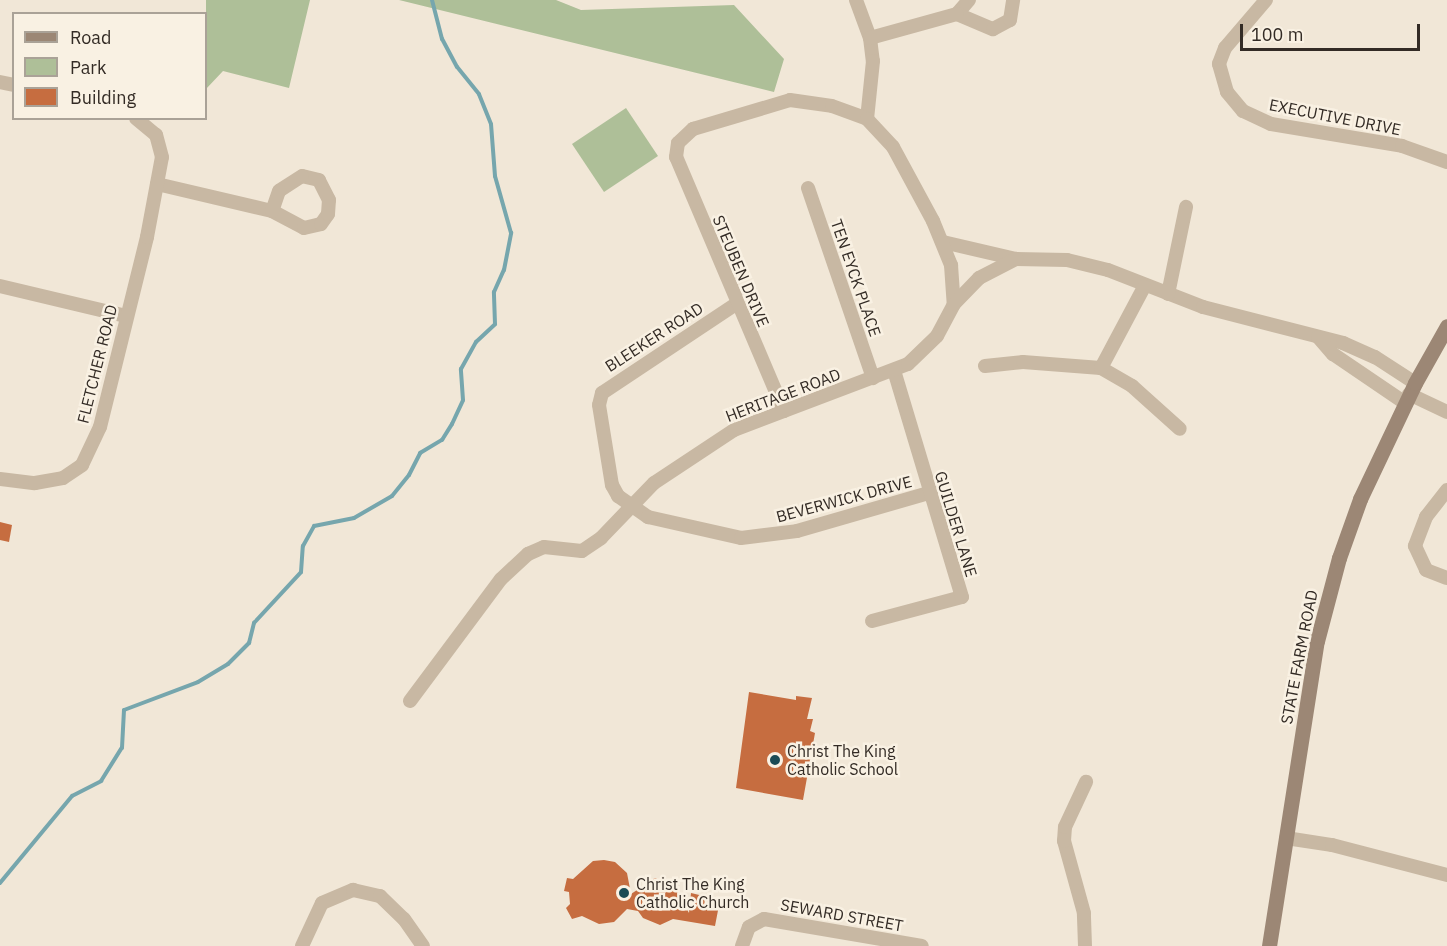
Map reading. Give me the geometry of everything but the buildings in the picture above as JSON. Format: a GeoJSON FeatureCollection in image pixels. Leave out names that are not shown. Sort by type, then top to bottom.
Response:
{"type":"FeatureCollection","features":[{"type":"Feature","properties":{"kind":"main road","name":"STATE FARM ROAD"},"geometry":{"type":"LineString","coordinates":[[1269,946],[1322,618],[1360,499],[1410,393],[1447,326]]}},
{"type":"Feature","properties":{"kind":"street"},"geometry":{"type":"LineString","coordinates":[[856,0],[870,38],[873,82],[867,119],[893,147],[943,242],[951,266],[954,304]]}},
{"type":"Feature","properties":{"kind":"street"},"geometry":{"type":"LineString","coordinates":[[870,38],[957,14],[969,0]]}},
{"type":"Feature","properties":{"kind":"street"},"geometry":{"type":"LineString","coordinates":[[957,14],[993,29],[1000,28],[1013,13],[1013,0]]}},
{"type":"Feature","properties":{"kind":"street","name":"EXECUTIVE DRIVE"},"geometry":{"type":"LineString","coordinates":[[1266,0],[1225,48],[1219,64],[1227,92],[1243,111],[1270,124],[1402,146],[1447,162]]}},
{"type":"Feature","properties":{"kind":"street","name":"STEUBEN DRIVE"},"geometry":{"type":"LineString","coordinates":[[784,411],[675,157],[678,143],[693,129],[783,101],[832,106],[867,119]]}},
{"type":"Feature","properties":{"kind":"street","name":"FLETCHER ROAD"},"geometry":{"type":"LineString","coordinates":[[0,479],[49,482],[63,478],[82,465],[99,427],[157,184],[162,148],[151,128],[139,120]]}},
{"type":"Feature","properties":{"kind":"street"},"geometry":{"type":"LineString","coordinates":[[157,184],[272,211]]}},
{"type":"Feature","properties":{"kind":"street","name":"TEN EYCK PLACE"},"geometry":{"type":"LineString","coordinates":[[808,188],[873,378]]}},
{"type":"Feature","properties":{"kind":"street"},"geometry":{"type":"LineString","coordinates":[[1168,294],[1186,207]]}},
{"type":"Feature","properties":{"kind":"street","name":"HERITAGE ROAD"},"geometry":{"type":"LineString","coordinates":[[943,242],[1016,259],[1067,260],[1108,270],[1144,287],[1318,337],[1375,357],[1410,393]]}},
{"type":"Feature","properties":{"kind":"street","name":"HERITAGE ROAD"},"geometry":{"type":"LineString","coordinates":[[410,701],[514,566],[536,549],[571,552],[592,546],[629,505],[734,430],[894,371],[919,356],[937,336],[954,304],[979,278],[1016,259]]}},
{"type":"Feature","properties":{"kind":"street"},"geometry":{"type":"LineString","coordinates":[[0,286],[126,316]]}},
{"type":"Feature","properties":{"kind":"street"},"geometry":{"type":"LineString","coordinates":[[1101,368],[1144,287]]}},
{"type":"Feature","properties":{"kind":"street","name":"BLEEKER ROAD"},"geometry":{"type":"LineString","coordinates":[[629,505],[612,485],[599,405],[602,393],[736,303]]}},
{"type":"Feature","properties":{"kind":"street","name":"HERITAGE ROAD"},"geometry":{"type":"LineString","coordinates":[[1318,337],[1333,354],[1410,393]]}},
{"type":"Feature","properties":{"kind":"street"},"geometry":{"type":"LineString","coordinates":[[985,366],[1023,362],[1101,368],[1132,386],[1180,429]]}},
{"type":"Feature","properties":{"kind":"street","name":"GUILDER LANE"},"geometry":{"type":"LineString","coordinates":[[872,621],[962,597],[894,371]]}},
{"type":"Feature","properties":{"kind":"street"},"geometry":{"type":"LineString","coordinates":[[1410,393],[1447,412]]}},
{"type":"Feature","properties":{"kind":"street"},"geometry":{"type":"LineString","coordinates":[[1447,490],[1426,517],[1415,546],[1419,563],[1432,574],[1447,578]]}},
{"type":"Feature","properties":{"kind":"street","name":"BEVERWICK DRIVE"},"geometry":{"type":"LineString","coordinates":[[629,505],[648,517],[741,538],[760,537],[929,493]]}},
{"type":"Feature","properties":{"kind":"street"},"geometry":{"type":"LineString","coordinates":[[1085,946],[1084,913],[1064,841],[1065,827],[1086,782]]}},
{"type":"Feature","properties":{"kind":"street"},"geometry":{"type":"LineString","coordinates":[[1286,838],[1332,845],[1447,875]]}},
{"type":"Feature","properties":{"kind":"street"},"geometry":{"type":"LineString","coordinates":[[302,946],[322,903],[353,890],[380,896],[404,919],[423,946]]}},
{"type":"Feature","properties":{"kind":"street","name":"SEWARD STREET"},"geometry":{"type":"LineString","coordinates":[[742,946],[756,921],[774,919],[917,946]]}},
{"type":"Feature","properties":{"kind":"green space"},"geometry":{"type":"Polygon","coordinates":[[[206,0],[310,0],[289,88],[223,71],[207,88],[206,0]]]}},
{"type":"Feature","properties":{"kind":"green space"},"geometry":{"type":"Polygon","coordinates":[[[399,0],[556,0],[581,10],[734,5],[784,59],[774,92],[399,0]]]}},
{"type":"Feature","properties":{"kind":"green space"},"geometry":{"type":"Polygon","coordinates":[[[626,108],[658,156],[604,192],[572,144],[626,108]]]}},
{"type":"Feature","properties":{"kind":"waterway"},"geometry":{"type":"LineString","coordinates":[[0,883],[72,796],[101,781],[122,748],[124,710],[198,682],[228,664],[249,643],[254,623],[301,572],[303,546],[314,526],[354,518],[392,496],[409,475],[420,453],[442,440],[452,424],[463,400],[461,369],[476,342],[495,324],[494,292],[504,270],[511,233],[495,176],[491,124],[479,94],[457,67],[442,39],[432,0]]}},
{"type":"Feature","properties":{"kind":"place","name":"Christ The King Catholic School"},"geometry":{"type":"Point","coordinates":[775,760]}},
{"type":"Feature","properties":{"kind":"place","name":"Christ The King Catholic Church"},"geometry":{"type":"Point","coordinates":[624,893]}}]}
